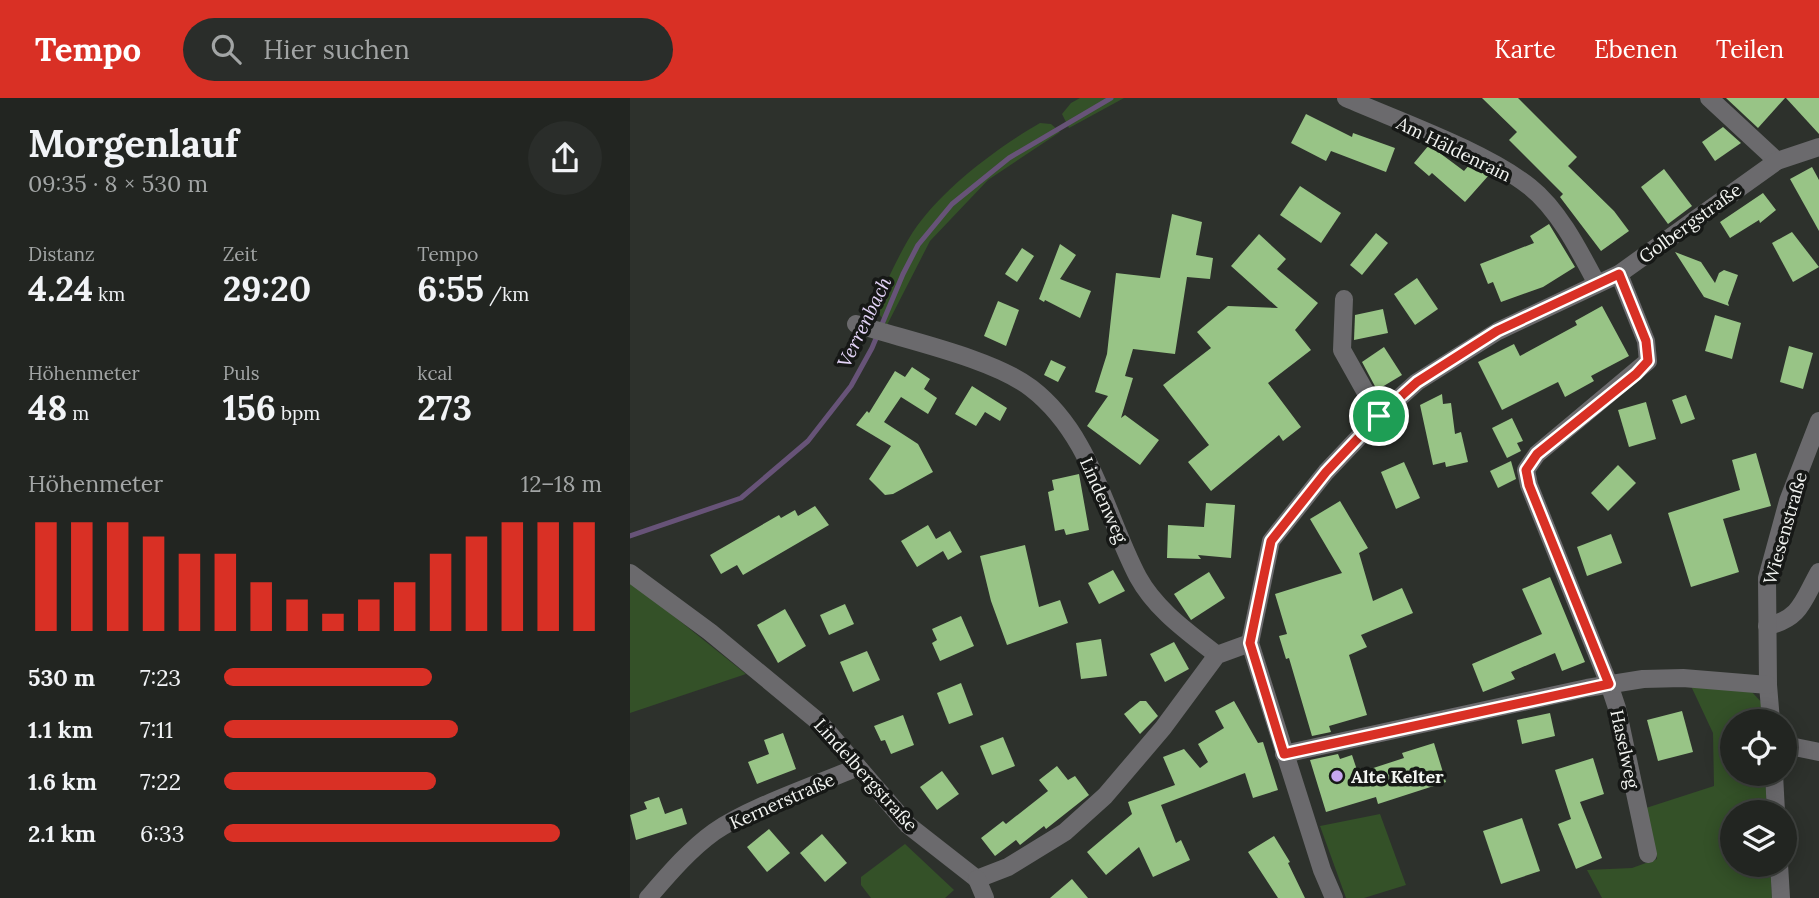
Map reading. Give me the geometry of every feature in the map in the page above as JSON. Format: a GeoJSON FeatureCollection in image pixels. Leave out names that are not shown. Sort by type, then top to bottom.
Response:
{"type":"FeatureCollection","features":[{"type":"Feature","properties":{"kind":"street","name":"Am Häldenrain"},"geometry":{"type":"LineString","coordinates":[[1346,98],[1486,160],[1532,188],[1568,232],[1597,284]]}},
{"type":"Feature","properties":{"kind":"street"},"geometry":{"type":"LineString","coordinates":[[1709,98],[1777,161]]}},
{"type":"Feature","properties":{"kind":"street","name":"Golbergstraße"},"geometry":{"type":"LineString","coordinates":[[1334,898],[1322,870],[1250,643],[1271,541],[1326,472],[1379,416],[1417,382],[1497,331],[1619,274],[1777,161],[1819,147]]}},
{"type":"Feature","properties":{"kind":"street","name":"Haselweg"},"geometry":{"type":"LineString","coordinates":[[1619,274],[1646,341],[1648,361],[1636,374],[1537,454],[1526,470],[1529,485],[1609,684],[1648,854]]}},
{"type":"Feature","properties":{"kind":"street"},"geometry":{"type":"LineString","coordinates":[[1344,299],[1342,350],[1379,416]]}},
{"type":"Feature","properties":{"kind":"street","name":"Lindenweg"},"geometry":{"type":"LineString","coordinates":[[856,324],[997,368],[1031,388],[1059,415],[1089,460],[1139,578],[1165,613],[1217,655]]}},
{"type":"Feature","properties":{"kind":"street","name":"Wiesenstraße"},"geometry":{"type":"LineString","coordinates":[[1770,709],[1767,578],[1788,501],[1819,421]]}},
{"type":"Feature","properties":{"kind":"street"},"geometry":{"type":"LineString","coordinates":[[1767,626],[1785,623],[1794,615],[1819,572]]}},
{"type":"Feature","properties":{"kind":"street","name":"Lindelbergstraße"},"geometry":{"type":"LineString","coordinates":[[630,573],[702,626],[811,715],[908,825],[977,879]]}},
{"type":"Feature","properties":{"kind":"street"},"geometry":{"type":"LineString","coordinates":[[985,898],[977,879],[1008,867],[1065,832],[1105,796],[1163,727],[1217,655],[1250,643]]}},
{"type":"Feature","properties":{"kind":"street"},"geometry":{"type":"LineString","coordinates":[[1284,754],[1643,678],[1683,678],[1768,685]]}},
{"type":"Feature","properties":{"kind":"street"},"geometry":{"type":"LineString","coordinates":[[1797,747],[1819,752]]}},
{"type":"Feature","properties":{"kind":"street","name":"Kernerstraße"},"geometry":{"type":"LineString","coordinates":[[648,898],[675,867],[714,832],[753,812],[858,767]]}},
{"type":"Feature","properties":{"kind":"street"},"geometry":{"type":"LineString","coordinates":[[1780,877],[1781,898]]}},
{"type":"Feature","properties":{"kind":"green space"},"geometry":{"type":"Polygon","coordinates":[[[1080,98],[1124,98],[1069,128],[1062,114],[1071,103],[1080,98]]]}},
{"type":"Feature","properties":{"kind":"green space"},"geometry":{"type":"Polygon","coordinates":[[[1040,123],[1051,124],[1060,132],[988,180],[930,241],[887,325],[874,307],[917,226],[943,196],[974,168],[1040,123]]]}},
{"type":"Feature","properties":{"kind":"green space"},"geometry":{"type":"Polygon","coordinates":[[[630,581],[746,674],[630,713],[630,581]]]}},
{"type":"Feature","properties":{"kind":"green space"},"geometry":{"type":"Polygon","coordinates":[[[1691,686],[1751,691],[1763,704],[1763,709],[1720,709],[1720,786],[1766,786],[1766,800],[1720,800],[1720,877],[1771,877],[1772,898],[1602,898],[1587,870],[1632,868],[1657,859],[1646,808],[1714,786],[1713,733],[1691,686]]]}},
{"type":"Feature","properties":{"kind":"green space"},"geometry":{"type":"Polygon","coordinates":[[[1380,814],[1406,885],[1364,898],[1346,898],[1320,826],[1380,814]]]}},
{"type":"Feature","properties":{"kind":"green space"},"geometry":{"type":"Polygon","coordinates":[[[905,844],[954,890],[945,898],[871,898],[861,885],[861,877],[905,844]]]}},
{"type":"Feature","properties":{"kind":"building"},"geometry":{"type":"Polygon","coordinates":[[[1482,98],[1518,98],[1577,157],[1568,166],[1614,211],[1629,231],[1601,251],[1560,197],[1563,194],[1509,140],[1517,132],[1482,98]]]}},
{"type":"Feature","properties":{"kind":"building"},"geometry":{"type":"Polygon","coordinates":[[[1726,98],[1785,98],[1758,128],[1726,98]]]}},
{"type":"Feature","properties":{"kind":"building"},"geometry":{"type":"Polygon","coordinates":[[[1786,98],[1819,98],[1819,134],[1786,98]]]}},
{"type":"Feature","properties":{"kind":"building"},"geometry":{"type":"Polygon","coordinates":[[[1306,114],[1352,137],[1353,133],[1395,148],[1386,172],[1331,151],[1326,161],[1291,143],[1306,114]]]}},
{"type":"Feature","properties":{"kind":"building"},"geometry":{"type":"Polygon","coordinates":[[[1723,127],[1741,143],[1715,161],[1702,142],[1723,127]]]}},
{"type":"Feature","properties":{"kind":"building"},"geometry":{"type":"Polygon","coordinates":[[[1429,145],[1464,171],[1470,164],[1489,175],[1465,202],[1432,173],[1429,176],[1414,163],[1429,145]]]}},
{"type":"Feature","properties":{"kind":"building"},"geometry":{"type":"Polygon","coordinates":[[[1812,167],[1819,180],[1819,231],[1790,179],[1812,167]]]}},
{"type":"Feature","properties":{"kind":"building"},"geometry":{"type":"Polygon","coordinates":[[[1664,169],[1692,206],[1668,224],[1641,187],[1664,169]]]}},
{"type":"Feature","properties":{"kind":"building"},"geometry":{"type":"Polygon","coordinates":[[[1300,186],[1341,213],[1321,243],[1280,215],[1300,186]]]}},
{"type":"Feature","properties":{"kind":"building"},"geometry":{"type":"Polygon","coordinates":[[[1763,193],[1776,210],[1760,223],[1759,220],[1730,238],[1720,222],[1763,193]]]}},
{"type":"Feature","properties":{"kind":"building"},"geometry":{"type":"Polygon","coordinates":[[[1172,214],[1202,222],[1196,255],[1213,258],[1210,279],[1187,277],[1175,354],[1133,349],[1125,376],[1133,378],[1121,418],[1125,415],[1159,440],[1140,465],[1087,426],[1108,396],[1095,392],[1107,354],[1116,273],[1160,278],[1172,214]]]}},
{"type":"Feature","properties":{"kind":"building"},"geometry":{"type":"Polygon","coordinates":[[[1549,224],[1575,267],[1543,287],[1501,302],[1493,282],[1488,284],[1480,264],[1534,243],[1530,236],[1549,224]]]}},
{"type":"Feature","properties":{"kind":"building"},"geometry":{"type":"Polygon","coordinates":[[[1792,232],[1819,267],[1793,282],[1772,243],[1792,232]]]}},
{"type":"Feature","properties":{"kind":"building"},"geometry":{"type":"Polygon","coordinates":[[[1376,233],[1388,243],[1362,275],[1350,265],[1376,233]]]}},
{"type":"Feature","properties":{"kind":"building"},"geometry":{"type":"Polygon","coordinates":[[[1259,234],[1286,259],[1277,269],[1318,303],[1295,330],[1311,350],[1268,383],[1301,427],[1283,441],[1279,435],[1211,491],[1188,462],[1209,445],[1163,385],[1211,348],[1197,332],[1228,306],[1278,308],[1231,266],[1259,234]]]}},
{"type":"Feature","properties":{"kind":"building"},"geometry":{"type":"Polygon","coordinates":[[[1060,244],[1076,255],[1060,279],[1091,291],[1080,318],[1039,299],[1060,244]]]}},
{"type":"Feature","properties":{"kind":"building"},"geometry":{"type":"Polygon","coordinates":[[[1022,248],[1034,256],[1017,282],[1005,274],[1022,248]]]}},
{"type":"Feature","properties":{"kind":"building"},"geometry":{"type":"Polygon","coordinates":[[[1675,252],[1701,262],[1715,283],[1719,273],[1724,270],[1738,275],[1729,306],[1704,297],[1675,252]]]}},
{"type":"Feature","properties":{"kind":"building"},"geometry":{"type":"Polygon","coordinates":[[[1417,278],[1438,309],[1415,325],[1394,294],[1417,278]]]}},
{"type":"Feature","properties":{"kind":"building"},"geometry":{"type":"Polygon","coordinates":[[[998,301],[1019,310],[1006,346],[984,336],[998,301]]]}},
{"type":"Feature","properties":{"kind":"building"},"geometry":{"type":"Polygon","coordinates":[[[1602,306],[1629,356],[1591,376],[1594,381],[1565,397],[1558,382],[1502,410],[1478,362],[1514,344],[1520,356],[1577,325],[1575,321],[1602,306]]]}},
{"type":"Feature","properties":{"kind":"building"},"geometry":{"type":"Polygon","coordinates":[[[1383,309],[1388,333],[1354,340],[1355,315],[1383,309]]]}},
{"type":"Feature","properties":{"kind":"building"},"geometry":{"type":"Polygon","coordinates":[[[1715,315],[1741,323],[1732,359],[1705,351],[1715,315]]]}},
{"type":"Feature","properties":{"kind":"building"},"geometry":{"type":"Polygon","coordinates":[[[1789,346],[1813,353],[1803,389],[1780,382],[1789,346]]]}},
{"type":"Feature","properties":{"kind":"building"},"geometry":{"type":"Polygon","coordinates":[[[1384,347],[1402,375],[1377,390],[1362,362],[1384,347]]]}},
{"type":"Feature","properties":{"kind":"building"},"geometry":{"type":"Polygon","coordinates":[[[1051,360],[1066,367],[1058,382],[1044,375],[1051,360]]]}},
{"type":"Feature","properties":{"kind":"building"},"geometry":{"type":"Polygon","coordinates":[[[912,367],[930,379],[924,389],[937,398],[928,414],[901,397],[884,422],[918,444],[933,472],[893,494],[885,495],[869,479],[891,446],[856,425],[867,411],[869,413],[895,371],[905,377],[912,367]]]}},
{"type":"Feature","properties":{"kind":"building"},"geometry":{"type":"Polygon","coordinates":[[[972,386],[1007,408],[1000,421],[985,412],[976,426],[955,414],[972,386]]]}},
{"type":"Feature","properties":{"kind":"building"},"geometry":{"type":"Polygon","coordinates":[[[1442,394],[1443,404],[1451,403],[1455,434],[1461,432],[1468,462],[1446,467],[1445,462],[1433,465],[1420,405],[1442,394]]]}},
{"type":"Feature","properties":{"kind":"building"},"geometry":{"type":"Polygon","coordinates":[[[1686,395],[1695,419],[1681,424],[1672,400],[1686,395]]]}},
{"type":"Feature","properties":{"kind":"building"},"geometry":{"type":"Polygon","coordinates":[[[1646,402],[1656,439],[1629,447],[1618,410],[1646,402]]]}},
{"type":"Feature","properties":{"kind":"building"},"geometry":{"type":"Polygon","coordinates":[[[1512,418],[1523,441],[1517,443],[1521,451],[1507,458],[1492,428],[1512,418]]]}},
{"type":"Feature","properties":{"kind":"building"},"geometry":{"type":"Polygon","coordinates":[[[1756,453],[1771,506],[1723,519],[1739,572],[1691,587],[1668,513],[1740,490],[1732,460],[1756,453]]]}},
{"type":"Feature","properties":{"kind":"building"},"geometry":{"type":"Polygon","coordinates":[[[1511,461],[1516,479],[1498,488],[1490,471],[1511,461]]]}},
{"type":"Feature","properties":{"kind":"building"},"geometry":{"type":"Polygon","coordinates":[[[1404,462],[1420,498],[1396,509],[1381,472],[1404,462]]]}},
{"type":"Feature","properties":{"kind":"building"},"geometry":{"type":"Polygon","coordinates":[[[1618,465],[1636,483],[1608,511],[1591,493],[1618,465]]]}},
{"type":"Feature","properties":{"kind":"building"},"geometry":{"type":"Polygon","coordinates":[[[1079,474],[1089,530],[1066,535],[1064,529],[1055,531],[1048,492],[1054,490],[1052,480],[1079,474]]]}},
{"type":"Feature","properties":{"kind":"building"},"geometry":{"type":"Polygon","coordinates":[[[1340,501],[1368,548],[1359,553],[1373,601],[1402,588],[1413,613],[1361,635],[1367,647],[1349,655],[1367,715],[1329,726],[1331,732],[1312,736],[1289,658],[1286,659],[1279,636],[1287,634],[1275,594],[1342,573],[1310,519],[1340,501]]]}},
{"type":"Feature","properties":{"kind":"building"},"geometry":{"type":"Polygon","coordinates":[[[1206,503],[1235,505],[1231,558],[1198,555],[1201,559],[1167,558],[1168,525],[1204,527],[1206,503]]]}},
{"type":"Feature","properties":{"kind":"building"},"geometry":{"type":"Polygon","coordinates":[[[815,506],[829,525],[743,575],[737,565],[721,574],[710,555],[779,515],[781,518],[795,510],[798,516],[815,506]]]}},
{"type":"Feature","properties":{"kind":"building"},"geometry":{"type":"Polygon","coordinates":[[[928,525],[936,539],[950,531],[962,552],[948,560],[943,551],[917,567],[901,541],[928,525]]]}},
{"type":"Feature","properties":{"kind":"building"},"geometry":{"type":"Polygon","coordinates":[[[1611,534],[1622,563],[1587,576],[1577,547],[1611,534]]]}},
{"type":"Feature","properties":{"kind":"building"},"geometry":{"type":"Polygon","coordinates":[[[1025,545],[1039,607],[1060,600],[1068,623],[1007,645],[991,601],[980,556],[1025,545]]]}},
{"type":"Feature","properties":{"kind":"building"},"geometry":{"type":"Polygon","coordinates":[[[1113,570],[1125,591],[1099,604],[1088,583],[1113,570]]]}},
{"type":"Feature","properties":{"kind":"building"},"geometry":{"type":"Polygon","coordinates":[[[1209,572],[1225,598],[1191,620],[1174,594],[1209,572]]]}},
{"type":"Feature","properties":{"kind":"building"},"geometry":{"type":"Polygon","coordinates":[[[1550,577],[1585,662],[1562,671],[1555,653],[1511,672],[1515,679],[1483,692],[1472,664],[1542,634],[1522,589],[1550,577]]]}},
{"type":"Feature","properties":{"kind":"building"},"geometry":{"type":"Polygon","coordinates":[[[845,604],[854,624],[829,635],[820,615],[845,604]]]}},
{"type":"Feature","properties":{"kind":"building"},"geometry":{"type":"Polygon","coordinates":[[[785,609],[806,646],[778,663],[757,625],[785,609]]]}},
{"type":"Feature","properties":{"kind":"building"},"geometry":{"type":"Polygon","coordinates":[[[961,616],[974,646],[940,661],[932,643],[937,640],[932,629],[961,616]]]}},
{"type":"Feature","properties":{"kind":"building"},"geometry":{"type":"Polygon","coordinates":[[[1101,639],[1107,676],[1081,679],[1076,643],[1101,639]]]}},
{"type":"Feature","properties":{"kind":"building"},"geometry":{"type":"Polygon","coordinates":[[[1174,642],[1189,669],[1165,682],[1150,654],[1174,642]]]}},
{"type":"Feature","properties":{"kind":"building"},"geometry":{"type":"Polygon","coordinates":[[[867,651],[880,680],[853,692],[840,662],[867,651]]]}},
{"type":"Feature","properties":{"kind":"building"},"geometry":{"type":"Polygon","coordinates":[[[961,683],[973,715],[949,724],[937,693],[961,683]]]}},
{"type":"Feature","properties":{"kind":"building"},"geometry":{"type":"Polygon","coordinates":[[[1140,701],[1146,701],[1158,716],[1140,734],[1124,714],[1140,701]]]}},
{"type":"Feature","properties":{"kind":"building"},"geometry":{"type":"Polygon","coordinates":[[[1234,701],[1258,743],[1263,742],[1278,790],[1253,798],[1245,773],[1161,805],[1176,843],[1181,840],[1190,860],[1153,877],[1139,847],[1106,875],[1087,852],[1132,814],[1128,802],[1175,785],[1163,757],[1184,749],[1200,768],[1208,762],[1198,744],[1224,728],[1215,711],[1234,701]]]}},
{"type":"Feature","properties":{"kind":"building"},"geometry":{"type":"Polygon","coordinates":[[[1682,711],[1693,752],[1658,761],[1647,720],[1682,711]]]}},
{"type":"Feature","properties":{"kind":"building"},"geometry":{"type":"Polygon","coordinates":[[[1550,713],[1555,736],[1522,744],[1517,720],[1550,713]]]}},
{"type":"Feature","properties":{"kind":"building"},"geometry":{"type":"Polygon","coordinates":[[[903,715],[914,745],[891,754],[885,740],[881,741],[874,726],[903,715]]]}},
{"type":"Feature","properties":{"kind":"building"},"geometry":{"type":"Polygon","coordinates":[[[783,733],[796,769],[757,784],[748,762],[769,754],[764,740],[783,733]]]}},
{"type":"Feature","properties":{"kind":"building"},"geometry":{"type":"Polygon","coordinates":[[[1003,737],[1015,766],[992,775],[980,746],[1003,737]]]}},
{"type":"Feature","properties":{"kind":"building"},"geometry":{"type":"Polygon","coordinates":[[[1434,743],[1446,782],[1378,804],[1376,797],[1326,812],[1310,760],[1338,754],[1340,759],[1352,755],[1358,773],[1404,758],[1402,753],[1434,743]]]}},
{"type":"Feature","properties":{"kind":"building"},"geometry":{"type":"Polygon","coordinates":[[[1593,758],[1604,794],[1580,802],[1602,858],[1576,869],[1558,824],[1571,819],[1555,770],[1593,758]]]}},
{"type":"Feature","properties":{"kind":"building"},"geometry":{"type":"Polygon","coordinates":[[[1057,766],[1068,780],[1075,776],[1089,795],[1046,829],[1044,826],[1020,845],[1016,840],[995,856],[981,838],[1003,821],[1006,824],[1048,791],[1039,780],[1057,766]]]}},
{"type":"Feature","properties":{"kind":"building"},"geometry":{"type":"Polygon","coordinates":[[[942,771],[959,794],[937,810],[920,787],[942,771]]]}},
{"type":"Feature","properties":{"kind":"building"},"geometry":{"type":"Polygon","coordinates":[[[659,797],[665,814],[682,808],[687,824],[636,840],[630,815],[647,809],[644,802],[659,797]]]}},
{"type":"Feature","properties":{"kind":"building"},"geometry":{"type":"Polygon","coordinates":[[[1522,818],[1540,871],[1501,884],[1483,831],[1522,818]]]}},
{"type":"Feature","properties":{"kind":"building"},"geometry":{"type":"Polygon","coordinates":[[[769,829],[790,853],[767,872],[747,847],[769,829]]]}},
{"type":"Feature","properties":{"kind":"building"},"geometry":{"type":"Polygon","coordinates":[[[822,834],[847,863],[825,882],[800,853],[822,834]]]}},
{"type":"Feature","properties":{"kind":"building"},"geometry":{"type":"Polygon","coordinates":[[[1274,836],[1290,862],[1288,863],[1305,898],[1278,898],[1248,852],[1274,836]]]}},
{"type":"Feature","properties":{"kind":"building"},"geometry":{"type":"Polygon","coordinates":[[[1072,879],[1088,898],[1050,898],[1072,879]]]}},
{"type":"Feature","properties":{"kind":"waterway","name":"Verrenbach"},"geometry":{"type":"LineString","coordinates":[[630,536],[741,498],[808,441],[851,386],[872,348],[918,245],[952,204],[1009,158],[1111,98]]}},
{"type":"Feature","properties":{"kind":"place","name":"Alte Kelter"},"geometry":{"type":"Point","coordinates":[1337,776]}},
{"type":"Feature","properties":{"kind":"route"},"geometry":{"type":"LineString","coordinates":[[1619,274],[1646,341],[1648,361],[1636,374],[1537,454],[1526,470],[1529,485],[1609,684],[1284,754],[1250,643],[1262,573],[1271,541],[1326,472],[1379,416],[1417,382],[1497,331],[1619,274]]}}]}
